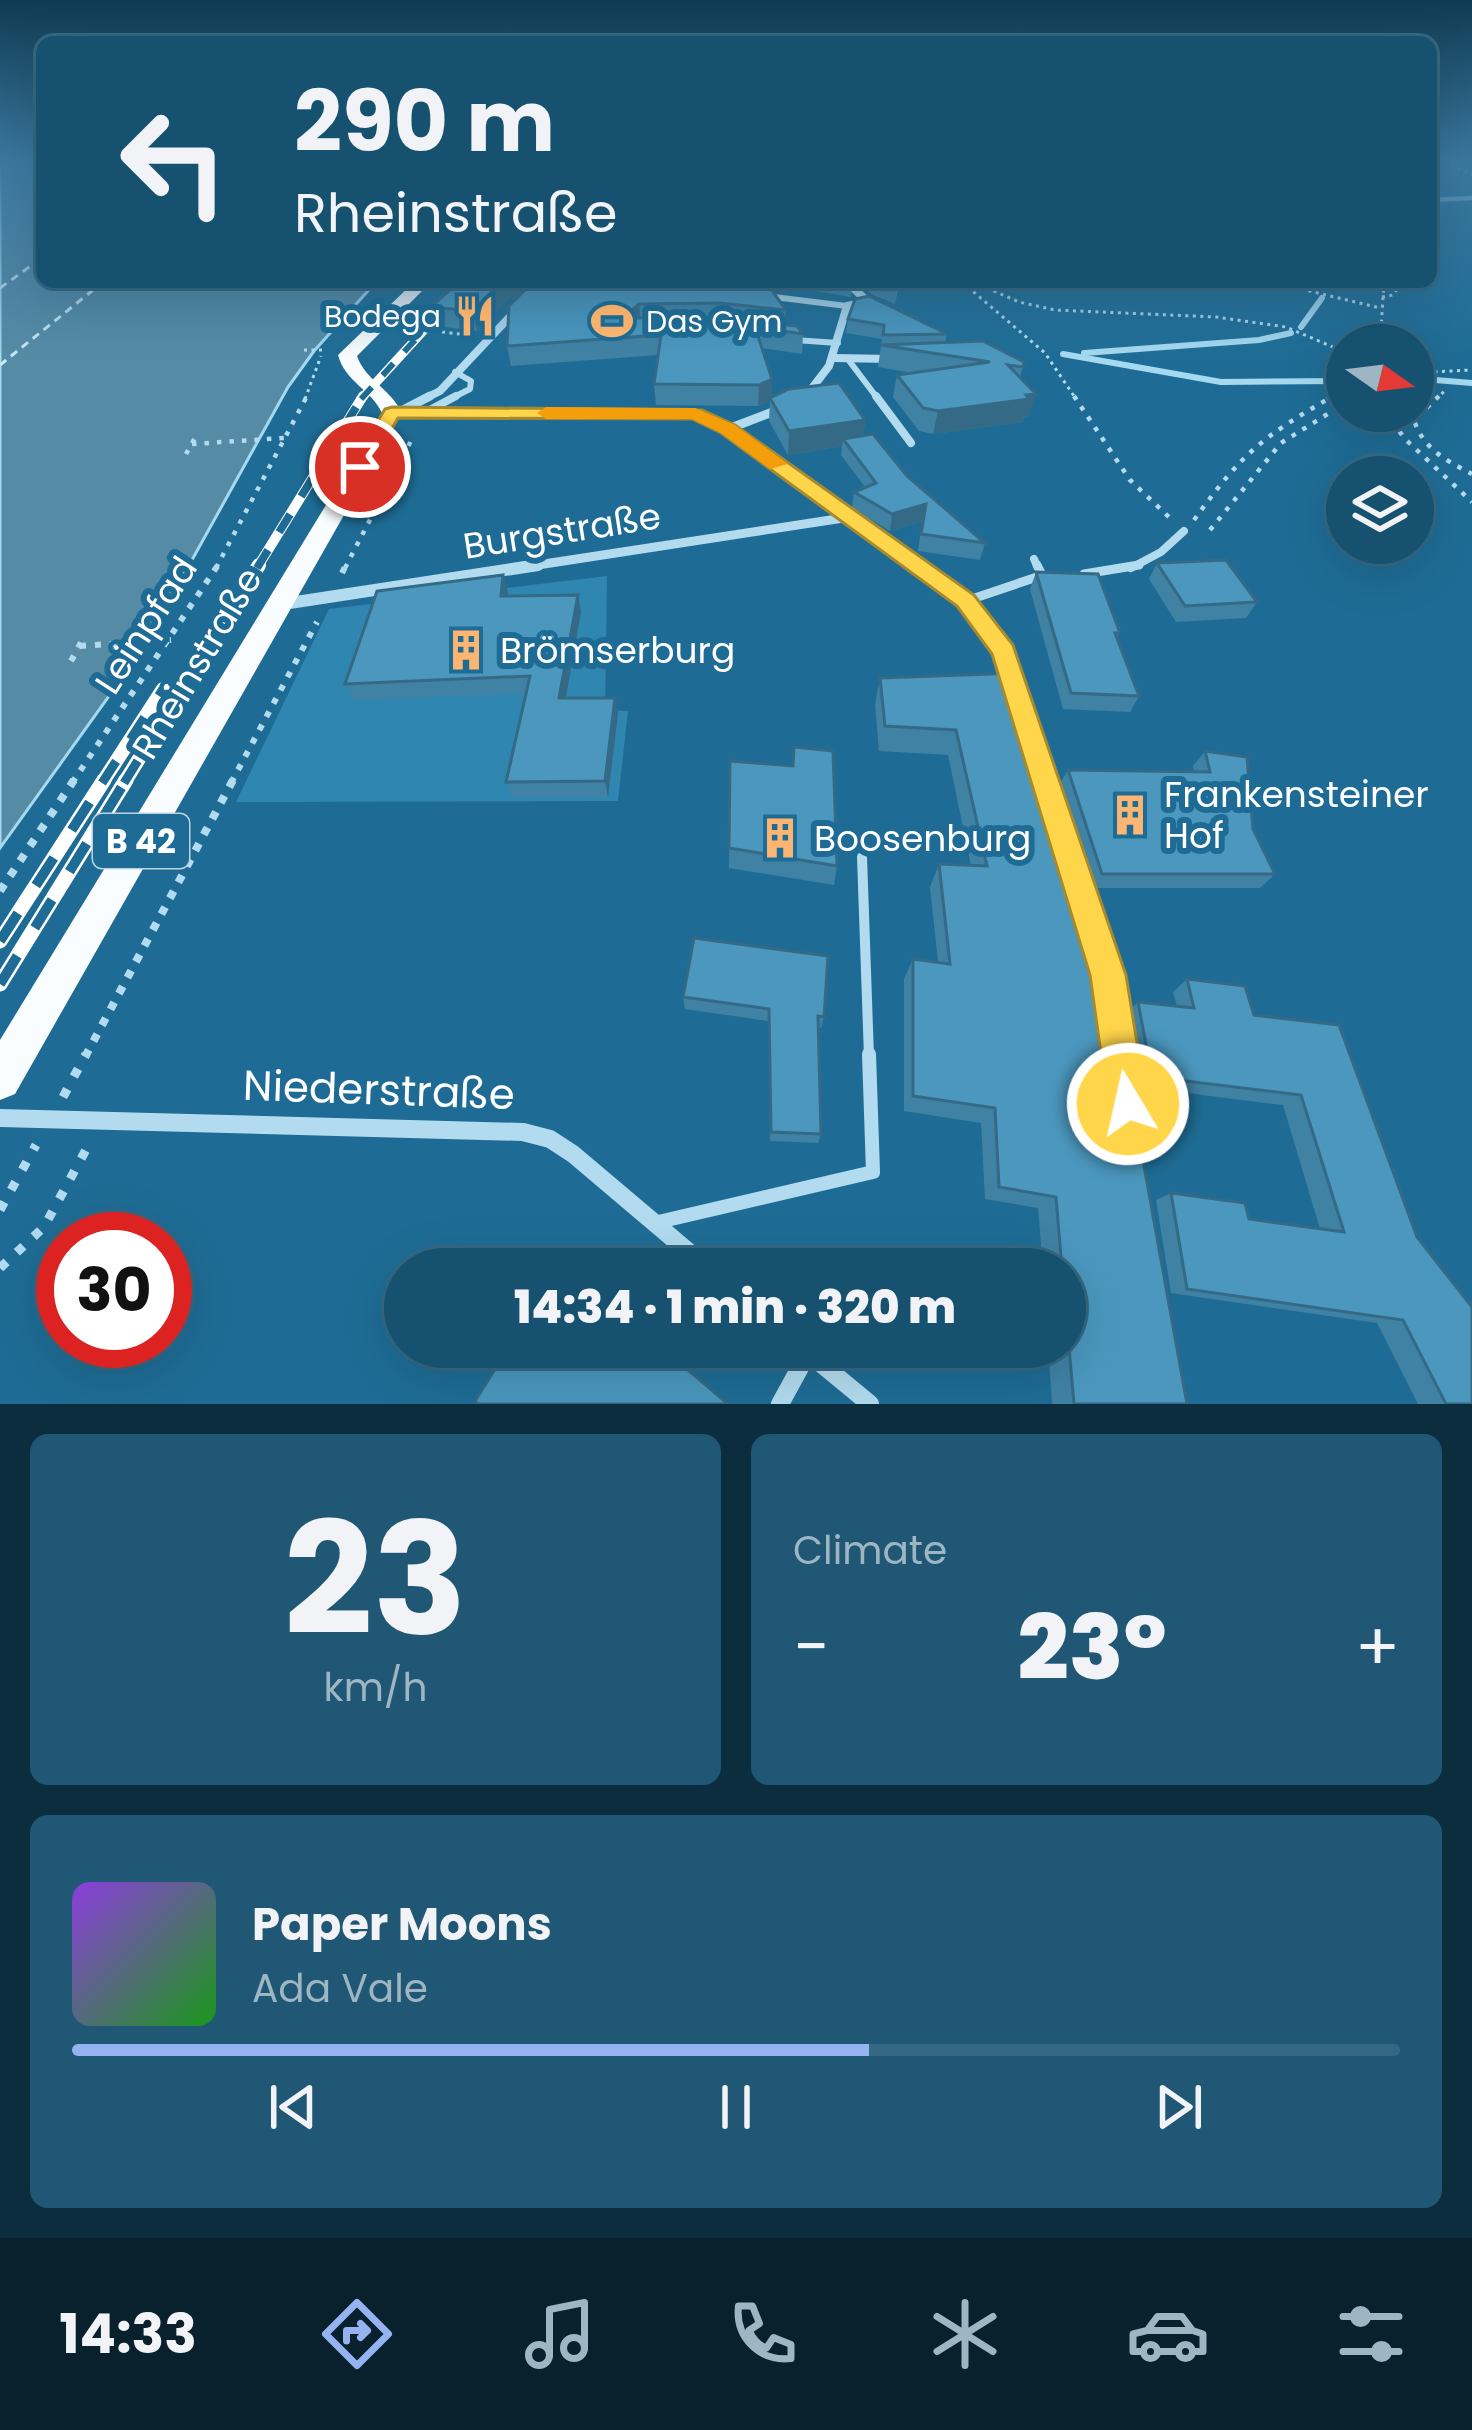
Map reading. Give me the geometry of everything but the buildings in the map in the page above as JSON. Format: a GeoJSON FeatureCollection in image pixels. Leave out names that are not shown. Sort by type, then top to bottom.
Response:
{"type":"FeatureCollection","features":[{"type":"Feature","properties":{"kind":"main road"},"geometry":{"type":"LineString","coordinates":[[392,412],[388,398],[352,371],[347,355],[417,288]]}},
{"type":"Feature","properties":{"kind":"main road","name":"Rheinstraße"},"geometry":{"type":"LineString","coordinates":[[0,1079],[392,412]]}},
{"type":"Feature","properties":{"kind":"street"},"geometry":{"type":"LineString","coordinates":[[854,288],[868,302]]}},
{"type":"Feature","properties":{"kind":"street"},"geometry":{"type":"LineString","coordinates":[[392,412],[440,391],[528,297]]}},
{"type":"Feature","properties":{"kind":"street"},"geometry":{"type":"LineString","coordinates":[[728,429],[804,398],[823,380],[834,358],[847,306],[868,302],[890,306]]}},
{"type":"Feature","properties":{"kind":"street"},"geometry":{"type":"LineString","coordinates":[[834,358],[907,359]]}},
{"type":"Feature","properties":{"kind":"street"},"geometry":{"type":"LineString","coordinates":[[392,412],[695,414],[728,429],[966,601],[1004,652],[1023,707]]}},
{"type":"Feature","properties":{"kind":"street","name":"Burgstraße"},"geometry":{"type":"LineString","coordinates":[[282,604],[851,517]]}},
{"type":"Feature","properties":{"kind":"street","name":"Niederstraße"},"geometry":{"type":"LineString","coordinates":[[0,1118],[523,1132],[550,1139],[573,1154],[684,1248]]}},
{"type":"Feature","properties":{"kind":"street"},"geometry":{"type":"LineString","coordinates":[[780,1404],[796,1368]]}},
{"type":"Feature","properties":{"kind":"street"},"geometry":{"type":"LineString","coordinates":[[826,1368],[870,1404]]}},
{"type":"Feature","properties":{"kind":"lane"},"geometry":{"type":"LineString","coordinates":[[748,295],[816,298],[847,306]]}},
{"type":"Feature","properties":{"kind":"lane"},"geometry":{"type":"LineString","coordinates":[[778,339],[838,343]]}},
{"type":"Feature","properties":{"kind":"lane"},"geometry":{"type":"LineString","coordinates":[[847,358],[910,443]]}},
{"type":"Feature","properties":{"kind":"lane"},"geometry":{"type":"LineString","coordinates":[[426,412],[470,389],[471,381],[455,372]]}},
{"type":"Feature","properties":{"kind":"lane"},"geometry":{"type":"LineString","coordinates":[[1077,574],[1132,571],[1147,565],[1184,531]]}},
{"type":"Feature","properties":{"kind":"lane"},"geometry":{"type":"LineString","coordinates":[[1034,559],[1042,575]]}},
{"type":"Feature","properties":{"kind":"lane"},"geometry":{"type":"LineString","coordinates":[[966,601],[1058,574]]}},
{"type":"Feature","properties":{"kind":"lane"},"geometry":{"type":"LineString","coordinates":[[655,1223],[873,1172],[862,856]]}},
{"type":"Feature","properties":{"kind":"path"},"geometry":{"type":"LineString","coordinates":[[969,288],[1045,353],[1130,480],[1184,531],[1251,448],[1326,399]]}},
{"type":"Feature","properties":{"kind":"path"},"geometry":{"type":"LineString","coordinates":[[987,288],[1055,310],[1265,322],[1326,343]]}},
{"type":"Feature","properties":{"kind":"path"},"geometry":{"type":"LineString","coordinates":[[1297,288],[1380,308]]}},
{"type":"Feature","properties":{"kind":"path"},"geometry":{"type":"LineString","coordinates":[[1380,324],[1383,288]]}},
{"type":"Feature","properties":{"kind":"path"},"geometry":{"type":"LineString","coordinates":[[1382,296],[1393,295],[1398,288]]}},
{"type":"Feature","properties":{"kind":"path"},"geometry":{"type":"LineString","coordinates":[[442,332],[467,335]]}},
{"type":"Feature","properties":{"kind":"path"},"geometry":{"type":"LineString","coordinates":[[304,350],[324,350]]}},
{"type":"Feature","properties":{"kind":"path"},"geometry":{"type":"LineString","coordinates":[[1434,370],[1472,370]]}},
{"type":"Feature","properties":{"kind":"path","name":"Leinpfad"},"geometry":{"type":"LineString","coordinates":[[0,892],[225,554],[315,375]]}},
{"type":"Feature","properties":{"kind":"path"},"geometry":{"type":"LineString","coordinates":[[1446,390],[1414,420],[1414,428],[1453,464],[1472,474]]}},
{"type":"Feature","properties":{"kind":"path"},"geometry":{"type":"LineString","coordinates":[[0,1210],[426,412]]}},
{"type":"Feature","properties":{"kind":"path"},"geometry":{"type":"LineString","coordinates":[[1210,530],[1270,454],[1326,416]]}},
{"type":"Feature","properties":{"kind":"path"},"geometry":{"type":"LineString","coordinates":[[1400,432],[1422,456]]}},
{"type":"Feature","properties":{"kind":"path"},"geometry":{"type":"LineString","coordinates":[[186,454],[196,436]]}},
{"type":"Feature","properties":{"kind":"path"},"geometry":{"type":"LineString","coordinates":[[192,444],[285,438]]}},
{"type":"Feature","properties":{"kind":"path"},"geometry":{"type":"LineString","coordinates":[[1251,448],[1270,454]]}},
{"type":"Feature","properties":{"kind":"path"},"geometry":{"type":"LineString","coordinates":[[1434,460],[1453,464]]}},
{"type":"Feature","properties":{"kind":"path"},"geometry":{"type":"LineString","coordinates":[[1434,467],[1472,502]]}},
{"type":"Feature","properties":{"kind":"path"},"geometry":{"type":"LineString","coordinates":[[71,661],[86,635]]}},
{"type":"Feature","properties":{"kind":"path"},"geometry":{"type":"LineString","coordinates":[[80,646],[171,640]]}},
{"type":"Feature","properties":{"kind":"path"},"geometry":{"type":"LineString","coordinates":[[0,1268],[44,1227],[99,1120]]}},
{"type":"Feature","properties":{"kind":"shaded area"},"geometry":{"type":"Polygon","coordinates":[[[0,227],[36,227],[36,288],[371,288],[288,387],[142,650],[0,848],[0,227]]]}},
{"type":"Feature","properties":{"kind":"shaded area"},"geometry":{"type":"Polygon","coordinates":[[[607,576],[605,710],[628,711],[618,801],[236,802],[329,609],[607,576]]]}},
{"type":"Feature","properties":{"kind":"waterway"},"geometry":{"type":"LineString","coordinates":[[1301,327],[1322,298]]}},
{"type":"Feature","properties":{"kind":"waterway"},"geometry":{"type":"LineString","coordinates":[[1084,353],[1259,340],[1291,333]]}},
{"type":"Feature","properties":{"kind":"waterway"},"geometry":{"type":"LineString","coordinates":[[1063,354],[1221,382],[1326,381]]}},
{"type":"Feature","properties":{"kind":"waterway"},"geometry":{"type":"LineString","coordinates":[[1435,380],[1472,383]]}},
{"type":"Feature","properties":{"kind":"ferry route"},"geometry":{"type":"LineString","coordinates":[[0,288],[36,262]]}},
{"type":"Feature","properties":{"kind":"ferry route"},"geometry":{"type":"LineString","coordinates":[[0,365],[96,288]]}},
{"type":"Feature","properties":{"kind":"railway"},"geometry":{"type":"LineString","coordinates":[[361,398],[463,288]]}},
{"type":"Feature","properties":{"kind":"railway"},"geometry":{"type":"LineString","coordinates":[[257,568],[361,398]]}},
{"type":"Feature","properties":{"kind":"railway"},"geometry":{"type":"LineString","coordinates":[[124,783],[259,565]]}},
{"type":"Feature","properties":{"kind":"railway"},"geometry":{"type":"LineString","coordinates":[[102,783],[163,689]]}},
{"type":"Feature","properties":{"kind":"railway"},"geometry":{"type":"LineString","coordinates":[[0,941],[104,780]]}},
{"type":"Feature","properties":{"kind":"railway"},"geometry":{"type":"LineString","coordinates":[[0,984],[126,780]]}},
{"type":"Feature","properties":{"kind":"slow traffic"},"geometry":{"type":"LineString","coordinates":[[546,413],[695,414],[713,419],[777,464]]}},
{"type":"Feature","properties":{"kind":"place","name":"Bodega"},"geometry":{"type":"Point","coordinates":[475,316]}},
{"type":"Feature","properties":{"kind":"place","name":"Das Gym"},"geometry":{"type":"Point","coordinates":[612,321]}},
{"type":"Feature","properties":{"kind":"place","name":"Brömserburg"},"geometry":{"type":"Point","coordinates":[466,650]}},
{"type":"Feature","properties":{"kind":"place","name":"Frankensteiner Hof"},"geometry":{"type":"Point","coordinates":[1130,815]}},
{"type":"Feature","properties":{"kind":"place","name":"Boosenburg"},"geometry":{"type":"Point","coordinates":[780,838]}},
{"type":"Feature","properties":{"kind":"route"},"geometry":{"type":"LineString","coordinates":[[360,467],[392,412],[695,414],[728,429],[966,601],[1004,652],[1029,726],[1108,975],[1128,1104]]}}]}
